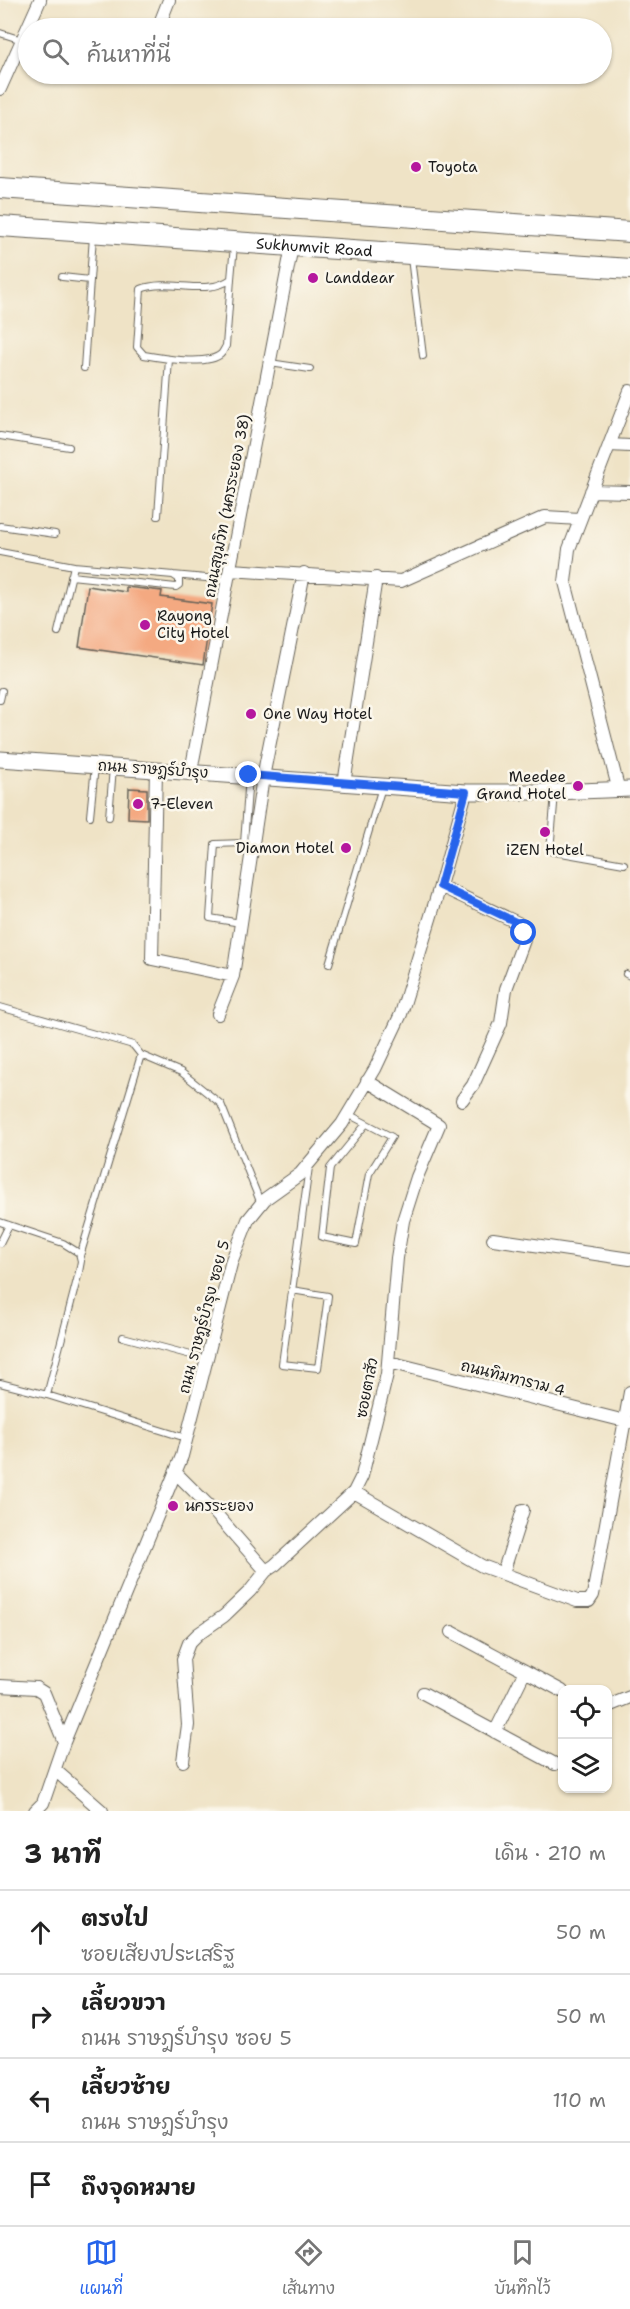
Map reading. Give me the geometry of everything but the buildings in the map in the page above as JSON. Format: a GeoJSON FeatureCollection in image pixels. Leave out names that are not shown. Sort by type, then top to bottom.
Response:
{"type":"FeatureCollection","features":[{"type":"Feature","properties":{"kind":"main road"},"geometry":{"type":"LineString","coordinates":[[0,188],[630,232]]}},
{"type":"Feature","properties":{"kind":"main road","name":"Sukhumvit Road"},"geometry":{"type":"LineString","coordinates":[[0,226],[630,269]]}},
{"type":"Feature","properties":{"kind":"street"},"geometry":{"type":"LineString","coordinates":[[33,18],[40,0]]}},
{"type":"Feature","properties":{"kind":"street"},"geometry":{"type":"LineString","coordinates":[[162,18],[169,0]]}},
{"type":"Feature","properties":{"kind":"street"},"geometry":{"type":"LineString","coordinates":[[0,89],[18,56]]}},
{"type":"Feature","properties":{"kind":"street","name":"ถนนสุขุมวิท (นครระยอง 38)"},"geometry":{"type":"LineString","coordinates":[[191,771],[292,246]]}},
{"type":"Feature","properties":{"kind":"street"},"geometry":{"type":"LineString","coordinates":[[625,790],[565,582],[568,549],[630,391]]}},
{"type":"Feature","properties":{"kind":"street"},"geometry":{"type":"LineString","coordinates":[[609,445],[630,446]]}},
{"type":"Feature","properties":{"kind":"street"},"geometry":{"type":"LineString","coordinates":[[591,491],[630,492]]}},
{"type":"Feature","properties":{"kind":"street"},"geometry":{"type":"LineString","coordinates":[[229,575],[304,573],[401,581],[545,517],[580,519]]}},
{"type":"Feature","properties":{"kind":"street"},"geometry":{"type":"LineString","coordinates":[[218,1014],[233,976],[241,923],[256,776],[304,573]]}},
{"type":"Feature","properties":{"kind":"street"},"geometry":{"type":"LineString","coordinates":[[344,784],[376,578]]}},
{"type":"Feature","properties":{"kind":"street","name":"ถนน ราษฎร์บำรุง"},"geometry":{"type":"LineString","coordinates":[[0,759],[466,792],[625,790]]}},
{"type":"Feature","properties":{"kind":"street"},"geometry":{"type":"LineString","coordinates":[[156,769],[152,959],[233,976]]}},
{"type":"Feature","properties":{"kind":"street","name":"ถนน ราษฎร์บำรุง ซอย 5"},"geometry":{"type":"LineString","coordinates":[[39,1807],[176,1473],[232,1260],[248,1220],[263,1201],[300,1174],[348,1114],[368,1081],[401,1014],[466,792]]}},
{"type":"Feature","properties":{"kind":"street"},"geometry":{"type":"LineString","coordinates":[[440,886],[518,923],[524,933],[524,940],[506,989],[501,1023],[462,1101]]}},
{"type":"Feature","properties":{"kind":"street","name":"ซอยตาสัว"},"geometry":{"type":"LineString","coordinates":[[183,1761],[188,1725],[183,1659],[189,1643],[224,1616],[250,1591],[266,1570],[275,1565],[354,1492],[364,1468],[389,1362],[401,1230],[417,1177],[439,1125],[368,1081]]}},
{"type":"Feature","properties":{"kind":"street"},"geometry":{"type":"LineString","coordinates":[[493,1239],[630,1259]]}},
{"type":"Feature","properties":{"kind":"street","name":"ถนนทิมทาราม 4"},"geometry":{"type":"LineString","coordinates":[[389,1362],[626,1422]]}},
{"type":"Feature","properties":{"kind":"street"},"geometry":{"type":"LineString","coordinates":[[354,1492],[466,1558],[577,1601],[589,1601],[593,1595],[630,1392]]}},
{"type":"Feature","properties":{"kind":"street"},"geometry":{"type":"LineString","coordinates":[[176,1473],[266,1570]]}},
{"type":"Feature","properties":{"kind":"street"},"geometry":{"type":"LineString","coordinates":[[503,1573],[524,1510]]}},
{"type":"Feature","properties":{"kind":"street"},"geometry":{"type":"LineString","coordinates":[[452,1632],[558,1689]]}},
{"type":"Feature","properties":{"kind":"street"},"geometry":{"type":"LineString","coordinates":[[495,1732],[525,1671]]}},
{"type":"Feature","properties":{"kind":"street"},"geometry":{"type":"LineString","coordinates":[[0,1686],[36,1688],[44,1694],[64,1742]]}},
{"type":"Feature","properties":{"kind":"street"},"geometry":{"type":"LineString","coordinates":[[423,1693],[555,1764]]}},
{"type":"Feature","properties":{"kind":"street"},"geometry":{"type":"LineString","coordinates":[[612,1704],[630,1697]]}},
{"type":"Feature","properties":{"kind":"street"},"geometry":{"type":"LineString","coordinates":[[55,1770],[102,1811]]}},
{"type":"Feature","properties":{"kind":"lane"},"geometry":{"type":"LineString","coordinates":[[0,33],[18,46]]}},
{"type":"Feature","properties":{"kind":"lane"},"geometry":{"type":"LineString","coordinates":[[84,368],[94,232]]}},
{"type":"Feature","properties":{"kind":"lane"},"geometry":{"type":"LineString","coordinates":[[231,279],[221,286],[154,284],[141,289],[137,347],[144,356],[209,360],[220,355],[226,346],[234,242]]}},
{"type":"Feature","properties":{"kind":"lane"},"geometry":{"type":"LineString","coordinates":[[411,254],[423,356]]}},
{"type":"Feature","properties":{"kind":"lane"},"geometry":{"type":"LineString","coordinates":[[62,277],[90,280]]}},
{"type":"Feature","properties":{"kind":"lane"},"geometry":{"type":"LineString","coordinates":[[158,516],[169,359]]}},
{"type":"Feature","properties":{"kind":"lane"},"geometry":{"type":"LineString","coordinates":[[270,363],[310,369]]}},
{"type":"Feature","properties":{"kind":"lane"},"geometry":{"type":"LineString","coordinates":[[0,436],[69,447]]}},
{"type":"Feature","properties":{"kind":"lane"},"geometry":{"type":"LineString","coordinates":[[0,526],[56,534]]}},
{"type":"Feature","properties":{"kind":"lane"},"geometry":{"type":"LineString","coordinates":[[0,552],[74,566],[173,575],[229,575]]}},
{"type":"Feature","properties":{"kind":"lane"},"geometry":{"type":"LineString","coordinates":[[58,632],[74,566]]}},
{"type":"Feature","properties":{"kind":"lane"},"geometry":{"type":"LineString","coordinates":[[71,576],[176,587],[179,585],[179,579],[173,575]]}},
{"type":"Feature","properties":{"kind":"lane"},"geometry":{"type":"LineString","coordinates":[[0,700],[2,691]]}},
{"type":"Feature","properties":{"kind":"lane"},"geometry":{"type":"LineString","coordinates":[[90,816],[95,765]]}},
{"type":"Feature","properties":{"kind":"lane"},"geometry":{"type":"LineString","coordinates":[[109,817],[113,766]]}},
{"type":"Feature","properties":{"kind":"lane"},"geometry":{"type":"LineString","coordinates":[[241,923],[210,918],[215,844],[244,843],[256,776]]}},
{"type":"Feature","properties":{"kind":"lane"},"geometry":{"type":"LineString","coordinates":[[329,964],[382,786]]}},
{"type":"Feature","properties":{"kind":"lane"},"geometry":{"type":"LineString","coordinates":[[555,792],[550,851],[624,864]]}},
{"type":"Feature","properties":{"kind":"lane"},"geometry":{"type":"LineString","coordinates":[[0,1007],[133,1045],[141,1055],[182,1072],[221,1104],[263,1201]]}},
{"type":"Feature","properties":{"kind":"lane"},"geometry":{"type":"LineString","coordinates":[[47,1395],[79,1272],[79,1256],[141,1055]]}},
{"type":"Feature","properties":{"kind":"lane"},"geometry":{"type":"LineString","coordinates":[[348,1114],[393,1137],[369,1174],[356,1244],[322,1237],[330,1168],[366,1124]]}},
{"type":"Feature","properties":{"kind":"lane"},"geometry":{"type":"LineString","coordinates":[[292,1290],[328,1296],[318,1368],[282,1364],[292,1290],[310,1162]]}},
{"type":"Feature","properties":{"kind":"lane"},"geometry":{"type":"LineString","coordinates":[[0,1222],[73,1247],[79,1256]]}},
{"type":"Feature","properties":{"kind":"lane"},"geometry":{"type":"LineString","coordinates":[[0,1243],[9,1226]]}},
{"type":"Feature","properties":{"kind":"lane"},"geometry":{"type":"LineString","coordinates":[[123,1337],[207,1359]]}},
{"type":"Feature","properties":{"kind":"lane"},"geometry":{"type":"LineString","coordinates":[[0,1383],[47,1395],[186,1438]]}},
{"type":"Feature","properties":{"kind":"place","name":"Toyota"},"geometry":{"type":"Point","coordinates":[416,167]}},
{"type":"Feature","properties":{"kind":"place","name":"Landdear"},"geometry":{"type":"Point","coordinates":[313,278]}},
{"type":"Feature","properties":{"kind":"place","name":"Rayong City Hotel"},"geometry":{"type":"Point","coordinates":[145,625]}},
{"type":"Feature","properties":{"kind":"place","name":"One Way Hotel"},"geometry":{"type":"Point","coordinates":[251,714]}},
{"type":"Feature","properties":{"kind":"place","name":"Meedee Grand Hotel"},"geometry":{"type":"Point","coordinates":[578,786]}},
{"type":"Feature","properties":{"kind":"place","name":"7-Eleven"},"geometry":{"type":"Point","coordinates":[138,804]}},
{"type":"Feature","properties":{"kind":"place","name":"iZEN Hotel"},"geometry":{"type":"Point","coordinates":[545,832]}},
{"type":"Feature","properties":{"kind":"place","name":"Diamon Hotel"},"geometry":{"type":"Point","coordinates":[346,848]}},
{"type":"Feature","properties":{"kind":"place","name":"นครระยอง"},"geometry":{"type":"Point","coordinates":[173,1506]}},
{"type":"Feature","properties":{"kind":"route"},"geometry":{"type":"LineString","coordinates":[[249,775],[466,792],[440,886],[518,923],[524,933]]}}]}
